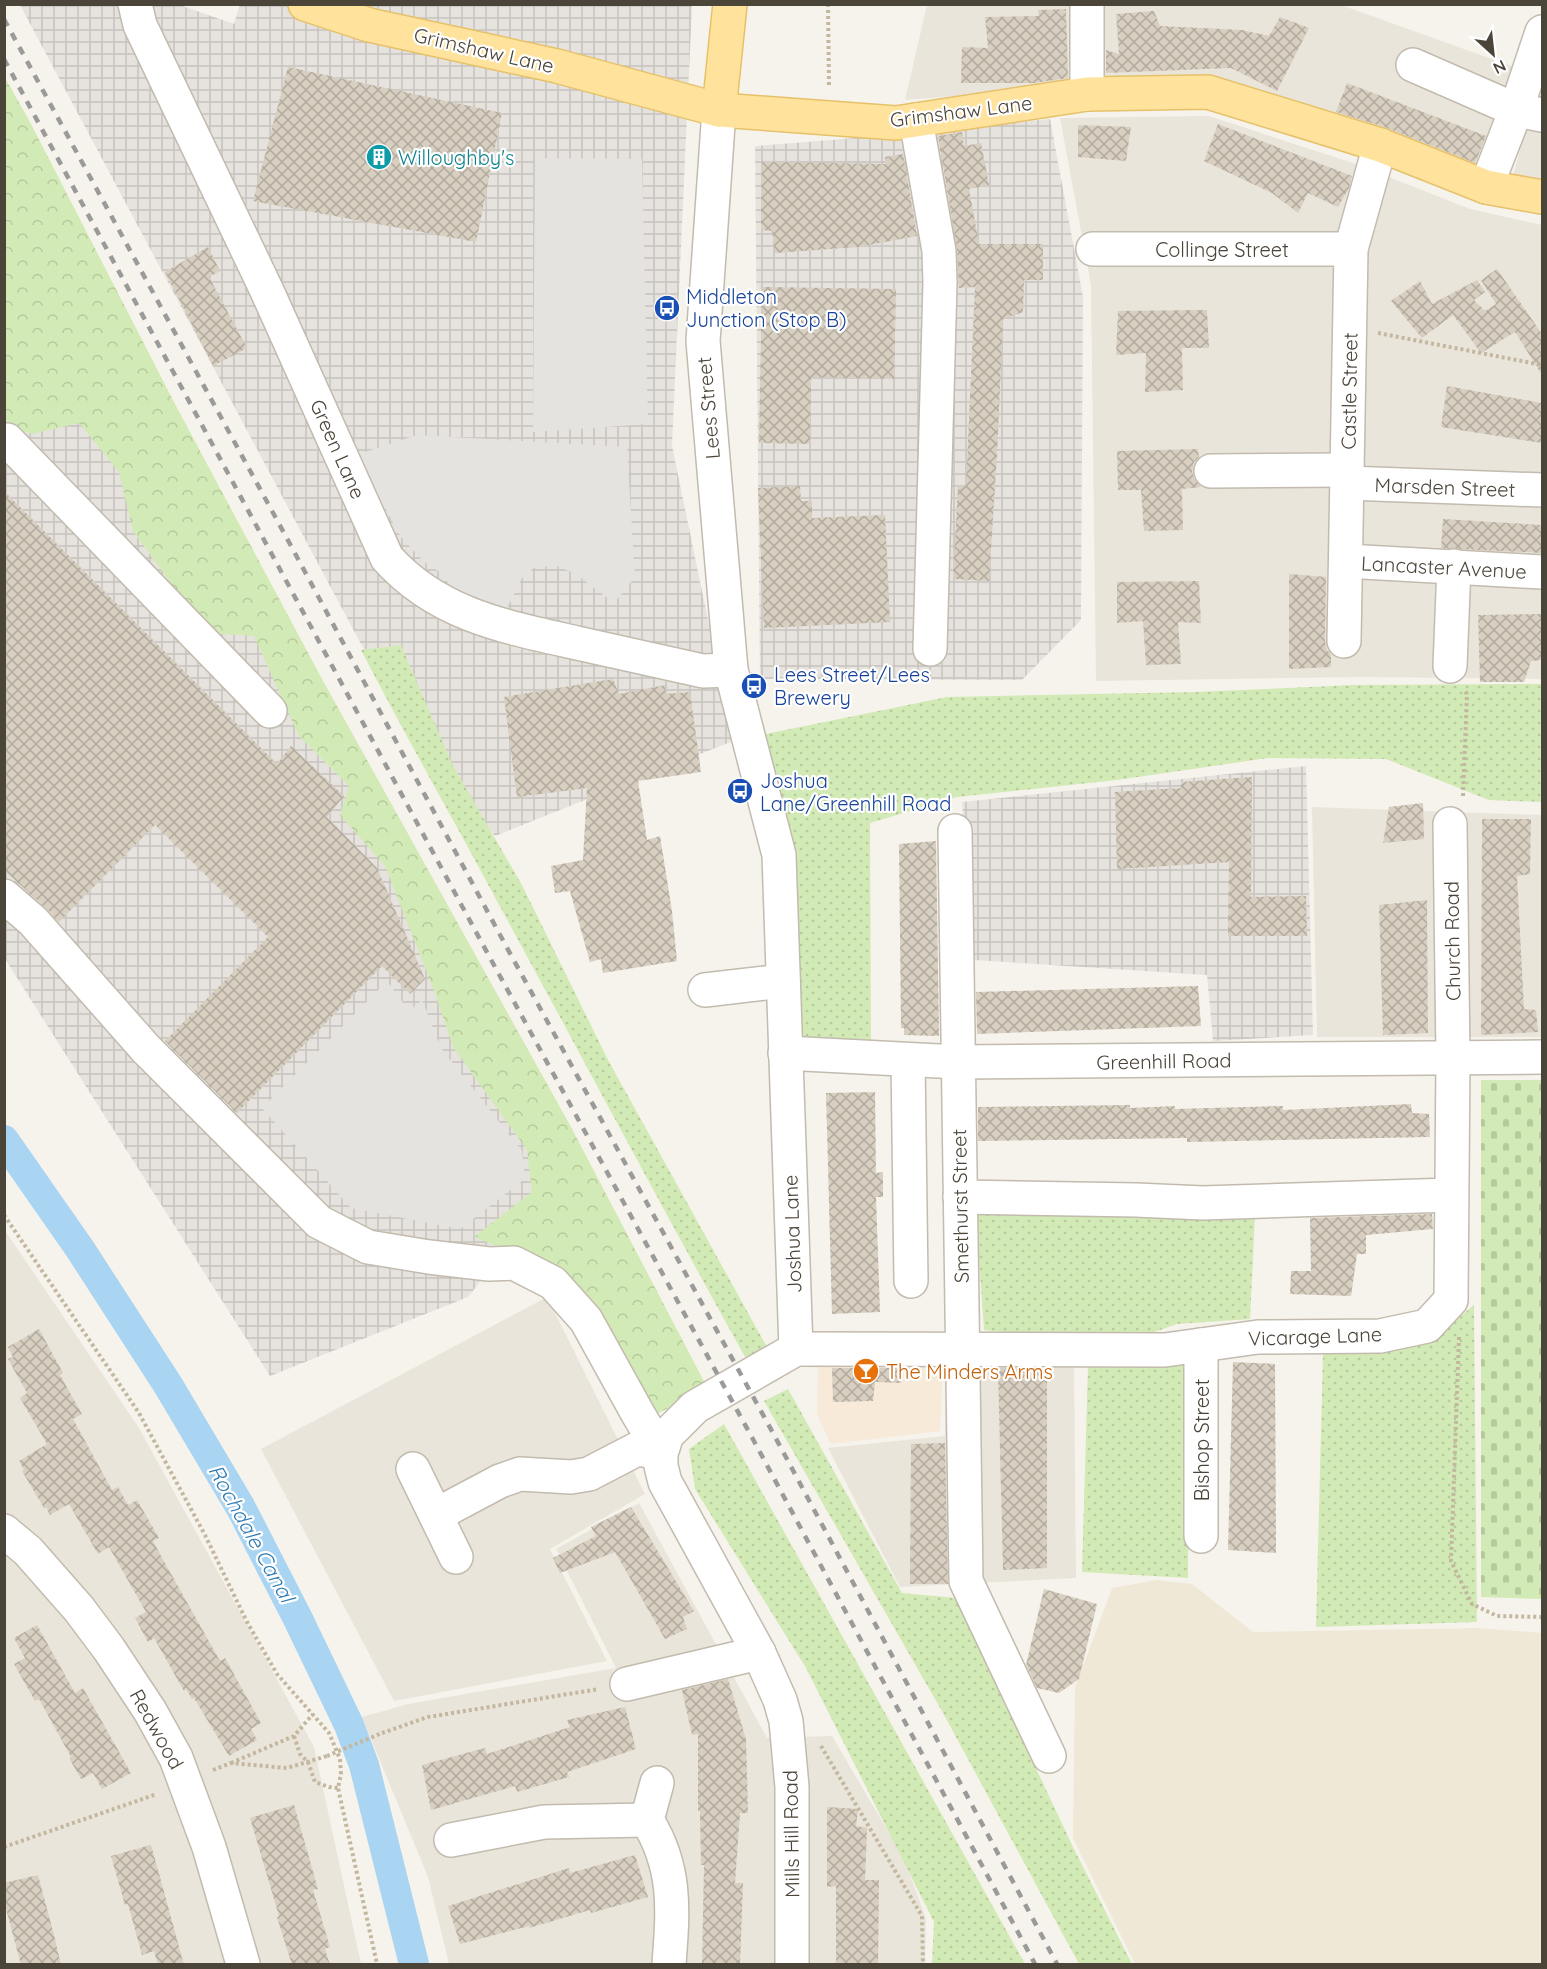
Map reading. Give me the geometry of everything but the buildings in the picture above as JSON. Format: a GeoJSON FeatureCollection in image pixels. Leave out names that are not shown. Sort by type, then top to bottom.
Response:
{"type":"FeatureCollection","features":[{"type":"Feature","properties":{"kind":"main road","name":"Grimshaw Lane"},"geometry":{"type":"LineString","coordinates":[[305,4],[369,25],[557,66],[719,110],[896,123],[1087,94],[1208,92],[1380,146],[1486,187],[1542,197]]}},
{"type":"Feature","properties":{"kind":"main road"},"geometry":{"type":"LineString","coordinates":[[719,110],[730,4]]}},
{"type":"Feature","properties":{"kind":"street","name":"Green Lane"},"geometry":{"type":"LineString","coordinates":[[135,4],[140,25],[267,291],[387,558],[404,577],[468,615],[519,630],[703,671],[731,670]]}},
{"type":"Feature","properties":{"kind":"street"},"geometry":{"type":"LineString","coordinates":[[1087,4],[1087,94]]}},
{"type":"Feature","properties":{"kind":"street"},"geometry":{"type":"LineString","coordinates":[[1486,187],[1529,112],[1542,32]]}},
{"type":"Feature","properties":{"kind":"street"},"geometry":{"type":"LineString","coordinates":[[1413,65],[1529,112]]}},
{"type":"Feature","properties":{"kind":"street","name":"Lees Street"},"geometry":{"type":"LineString","coordinates":[[719,110],[703,341],[731,670]]}},
{"type":"Feature","properties":{"kind":"street"},"geometry":{"type":"LineString","coordinates":[[916,120],[939,250],[940,283],[930,649]]}},
{"type":"Feature","properties":{"kind":"street","name":"Castle Street"},"geometry":{"type":"LineString","coordinates":[[1344,641],[1351,249],[1380,146]]}},
{"type":"Feature","properties":{"kind":"street","name":"Collinge Street"},"geometry":{"type":"LineString","coordinates":[[1093,249],[1351,249]]}},
{"type":"Feature","properties":{"kind":"street"},"geometry":{"type":"LineString","coordinates":[[4,441],[7,440],[270,711]]}},
{"type":"Feature","properties":{"kind":"street","name":"Marsden Street"},"geometry":{"type":"LineString","coordinates":[[1212,471],[1542,490]]}},
{"type":"Feature","properties":{"kind":"street","name":"Lancaster Avenue"},"geometry":{"type":"LineString","coordinates":[[1346,561],[1542,572]]}},
{"type":"Feature","properties":{"kind":"street"},"geometry":{"type":"LineString","coordinates":[[1450,666],[1454,566]]}},
{"type":"Feature","properties":{"kind":"street","name":"Joshua Lane"},"geometry":{"type":"LineString","coordinates":[[731,670],[779,855],[796,1349]]}},
{"type":"Feature","properties":{"kind":"street","name":"Church Road"},"geometry":{"type":"LineString","coordinates":[[1453,1058],[1457,812]]}},
{"type":"Feature","properties":{"kind":"street","name":"Smethurst Street"},"geometry":{"type":"LineString","coordinates":[[955,831],[966,1581],[1049,1756]]}},
{"type":"Feature","properties":{"kind":"street"},"geometry":{"type":"LineString","coordinates":[[4,897],[33,921],[146,1050],[319,1222],[368,1247],[489,1264],[514,1263],[553,1283],[586,1320],[638,1414],[662,1450]]}},
{"type":"Feature","properties":{"kind":"street"},"geometry":{"type":"LineString","coordinates":[[705,990],[783,981]]}},
{"type":"Feature","properties":{"kind":"street","name":"Greenhill Road"},"geometry":{"type":"LineString","coordinates":[[785,1053],[958,1062],[1542,1057]]}},
{"type":"Feature","properties":{"kind":"street"},"geometry":{"type":"LineString","coordinates":[[1451,1300],[1453,1058]]}},
{"type":"Feature","properties":{"kind":"street"},"geometry":{"type":"LineString","coordinates":[[908,1060],[911,1281]]}},
{"type":"Feature","properties":{"kind":"street"},"geometry":{"type":"LineString","coordinates":[[960,1197],[1203,1203],[1451,1195]]}},
{"type":"Feature","properties":{"kind":"street","name":"Vicarage Lane"},"geometry":{"type":"LineString","coordinates":[[796,1349],[1165,1350],[1258,1337],[1380,1336],[1427,1326],[1451,1300]]}},
{"type":"Feature","properties":{"kind":"street","name":"Bishop Street"},"geometry":{"type":"LineString","coordinates":[[1201,1345],[1201,1536]]}},
{"type":"Feature","properties":{"kind":"street"},"geometry":{"type":"LineString","coordinates":[[627,1684],[759,1653],[665,1482],[661,1466],[662,1450],[667,1435],[695,1407],[796,1349]]}},
{"type":"Feature","properties":{"kind":"street"},"geometry":{"type":"LineString","coordinates":[[435,1515],[500,1481],[520,1474],[570,1477],[589,1474],[637,1449],[662,1450]]}},
{"type":"Feature","properties":{"kind":"street"},"geometry":{"type":"LineString","coordinates":[[413,1469],[456,1557]]}},
{"type":"Feature","properties":{"kind":"street","name":"Redwood"},"geometry":{"type":"LineString","coordinates":[[4,1531],[28,1551],[79,1609],[150,1711],[176,1758],[209,1847],[243,1965]]}},
{"type":"Feature","properties":{"kind":"street","name":"Mills Hill Road"},"geometry":{"type":"LineString","coordinates":[[759,1653],[786,1721],[792,1787],[792,1965]]}},
{"type":"Feature","properties":{"kind":"street"},"geometry":{"type":"LineString","coordinates":[[657,1783],[647,1820],[657,1836],[670,1880],[673,1906],[669,1965]]}},
{"type":"Feature","properties":{"kind":"street"},"geometry":{"type":"LineString","coordinates":[[451,1840],[544,1822],[647,1820]]}},
{"type":"Feature","properties":{"kind":"path"},"geometry":{"type":"LineString","coordinates":[[828,4],[830,118]]}},
{"type":"Feature","properties":{"kind":"path"},"geometry":{"type":"LineString","coordinates":[[1350,327],[1542,365]]}},
{"type":"Feature","properties":{"kind":"path"},"geometry":{"type":"LineString","coordinates":[[1457,812],[1467,694]]}},
{"type":"Feature","properties":{"kind":"path"},"geometry":{"type":"LineString","coordinates":[[4,1215],[139,1413],[205,1535],[246,1622],[277,1674],[328,1734],[340,1759],[341,1774],[338,1788],[377,1965]]}},
{"type":"Feature","properties":{"kind":"path"},"geometry":{"type":"LineString","coordinates":[[1451,1300],[1459,1338],[1451,1561],[1472,1604],[1497,1616],[1542,1617]]}},
{"type":"Feature","properties":{"kind":"path"},"geometry":{"type":"LineString","coordinates":[[231,1763],[287,1768],[327,1756],[382,1732],[428,1717],[627,1684]]}},
{"type":"Feature","properties":{"kind":"path"},"geometry":{"type":"LineString","coordinates":[[4,1847],[173,1789],[294,1736],[313,1714]]}},
{"type":"Feature","properties":{"kind":"path"},"geometry":{"type":"LineString","coordinates":[[294,1736],[300,1754],[308,1762],[315,1782],[338,1788]]}},
{"type":"Feature","properties":{"kind":"path"},"geometry":{"type":"LineString","coordinates":[[816,1742],[823,1749],[922,1916],[923,1965]]}},
{"type":"Feature","properties":{"kind":"shaded area"},"geometry":{"type":"Polygon","coordinates":[[[240,4],[692,5],[672,446],[733,741],[495,836],[393,704],[20,5],[180,5],[234,24],[240,4]]]}},
{"type":"Feature","properties":{"kind":"shaded area"},"geometry":{"type":"Polygon","coordinates":[[[927,5],[1341,5],[1517,68],[1478,195],[1238,91],[1113,84],[905,100],[927,5]]]}},
{"type":"Feature","properties":{"kind":"shaded area"},"geometry":{"type":"Polygon","coordinates":[[[1542,72],[1542,185],[1512,179],[1542,72]]]}},
{"type":"Feature","properties":{"kind":"shaded area"},"geometry":{"type":"Polygon","coordinates":[[[1209,116],[1356,164],[1470,209],[1542,225],[1542,679],[1360,677],[1096,681],[1091,285],[1060,118],[1209,116]]]}},
{"type":"Feature","properties":{"kind":"shaded area"},"geometry":{"type":"Polygon","coordinates":[[[1050,119],[1083,297],[1081,620],[1022,680],[760,679],[755,146],[917,133],[1050,119]]]}},
{"type":"Feature","properties":{"kind":"shaded area"},"geometry":{"type":"Polygon","coordinates":[[[535,158],[642,159],[648,424],[533,432],[535,158]]]}},
{"type":"Feature","properties":{"kind":"shaded area"},"geometry":{"type":"Polygon","coordinates":[[[144,396],[446,925],[554,1189],[468,1297],[270,1376],[5,959],[5,406],[144,396]]]}},
{"type":"Feature","properties":{"kind":"shaded area"},"geometry":{"type":"Polygon","coordinates":[[[417,435],[627,447],[635,577],[614,603],[576,574],[557,566],[535,567],[522,578],[507,608],[452,588],[440,572],[424,562],[401,537],[356,455],[417,435]]]}},
{"type":"Feature","properties":{"kind":"shaded area"},"geometry":{"type":"Polygon","coordinates":[[[1306,766],[1313,1035],[1213,1041],[1207,975],[974,960],[962,802],[1306,766]]]}},
{"type":"Feature","properties":{"kind":"shaded area"},"geometry":{"type":"Polygon","coordinates":[[[1312,807],[1542,815],[1542,1037],[1317,1037],[1312,807]]]}},
{"type":"Feature","properties":{"kind":"shaded area"},"geometry":{"type":"Polygon","coordinates":[[[387,981],[409,1011],[422,1000],[441,1048],[522,1151],[525,1179],[460,1229],[351,1208],[262,1108],[387,981]]]}},
{"type":"Feature","properties":{"kind":"shaded area"},"geometry":{"type":"Polygon","coordinates":[[[4,1229],[139,1428],[314,1747],[361,1964],[5,1964],[4,1229]]]}},
{"type":"Feature","properties":{"kind":"shaded area"},"geometry":{"type":"Polygon","coordinates":[[[547,1297],[645,1494],[550,1549],[607,1661],[394,1701],[261,1449],[547,1297]]]}},
{"type":"Feature","properties":{"kind":"shaded area"},"geometry":{"type":"Polygon","coordinates":[[[818,1359],[943,1362],[940,1431],[831,1444],[817,1415],[818,1359]]]}},
{"type":"Feature","properties":{"kind":"shaded area"},"geometry":{"type":"Polygon","coordinates":[[[947,1360],[1074,1361],[1076,1578],[900,1587],[828,1448],[945,1436],[947,1360]]]}},
{"type":"Feature","properties":{"kind":"shaded area"},"geometry":{"type":"Polygon","coordinates":[[[639,1503],[767,1738],[832,1736],[903,1857],[926,1918],[925,1964],[449,1964],[428,1877],[362,1717],[408,1704],[616,1668],[556,1549],[639,1503]]]}},
{"type":"Feature","properties":{"kind":"shaded area"},"geometry":{"type":"Polygon","coordinates":[[[1157,1580],[1192,1584],[1253,1632],[1479,1628],[1542,1633],[1542,1964],[1135,1964],[1073,1838],[1075,1688],[1112,1588],[1157,1580]]]}},
{"type":"Feature","properties":{"kind":"green space"},"geometry":{"type":"Polygon","coordinates":[[[4,76],[322,679],[571,1127],[707,1387],[648,1419],[550,1267],[474,1237],[532,1192],[527,1150],[453,1047],[435,993],[385,866],[340,815],[349,786],[299,736],[254,636],[207,633],[133,531],[119,472],[79,423],[32,434],[5,426],[4,76]]]}},
{"type":"Feature","properties":{"kind":"green space"},"geometry":{"type":"Polygon","coordinates":[[[401,645],[452,764],[522,885],[608,1060],[768,1349],[749,1364],[361,650],[401,645]]]}},
{"type":"Feature","properties":{"kind":"green space"},"geometry":{"type":"Polygon","coordinates":[[[1542,684],[1542,802],[1489,800],[1386,759],[1268,758],[1117,780],[957,797],[870,823],[871,1042],[804,1047],[784,811],[756,736],[947,697],[1196,692],[1355,685],[1542,684]]]}},
{"type":"Feature","properties":{"kind":"green space"},"geometry":{"type":"Polygon","coordinates":[[[1481,1080],[1542,1080],[1542,1599],[1481,1597],[1481,1080]]]}},
{"type":"Feature","properties":{"kind":"green space"},"geometry":{"type":"Polygon","coordinates":[[[976,1214],[1255,1215],[1250,1319],[1177,1324],[1137,1338],[1033,1335],[984,1330],[976,1214]]]}},
{"type":"Feature","properties":{"kind":"green space"},"geometry":{"type":"Polygon","coordinates":[[[1474,1305],[1477,1622],[1316,1627],[1323,1354],[1393,1347],[1456,1320],[1474,1305]]]}},
{"type":"Feature","properties":{"kind":"green space"},"geometry":{"type":"Polygon","coordinates":[[[1189,1364],[1188,1578],[1082,1572],[1088,1365],[1189,1364]]]}},
{"type":"Feature","properties":{"kind":"green space"},"geometry":{"type":"Polygon","coordinates":[[[788,1389],[902,1593],[956,1598],[1072,1845],[1132,1964],[1079,1964],[943,1713],[764,1401],[788,1389]]]}},
{"type":"Feature","properties":{"kind":"green space"},"geometry":{"type":"Polygon","coordinates":[[[724,1424],[1025,1964],[932,1964],[934,1922],[806,1668],[695,1489],[689,1449],[724,1424]]]}},
{"type":"Feature","properties":{"kind":"waterway","name":"Rochdale Canal"},"geometry":{"type":"LineString","coordinates":[[4,1140],[80,1249],[168,1385],[241,1508],[297,1617],[349,1725],[364,1765],[414,1964]]}},
{"type":"Feature","properties":{"kind":"railway"},"geometry":{"type":"LineString","coordinates":[[4,19],[506,946],[773,1433],[1057,1964]]}},
{"type":"Feature","properties":{"kind":"railway"},"geometry":{"type":"LineString","coordinates":[[4,59],[1035,1964]]}},
{"type":"Feature","properties":{"kind":"place","name":"Willoughby's"},"geometry":{"type":"Point","coordinates":[379,157]}},
{"type":"Feature","properties":{"kind":"place","name":"Middleton Junction (Stop B)"},"geometry":{"type":"Point","coordinates":[667,308]}},
{"type":"Feature","properties":{"kind":"place","name":"Lees Street/Lees Brewery"},"geometry":{"type":"Point","coordinates":[754,686]}},
{"type":"Feature","properties":{"kind":"place","name":"Joshua Lane/Greenhill Road"},"geometry":{"type":"Point","coordinates":[740,791]}},
{"type":"Feature","properties":{"kind":"place","name":"The Minders Arms"},"geometry":{"type":"Point","coordinates":[866,1371]}}]}
